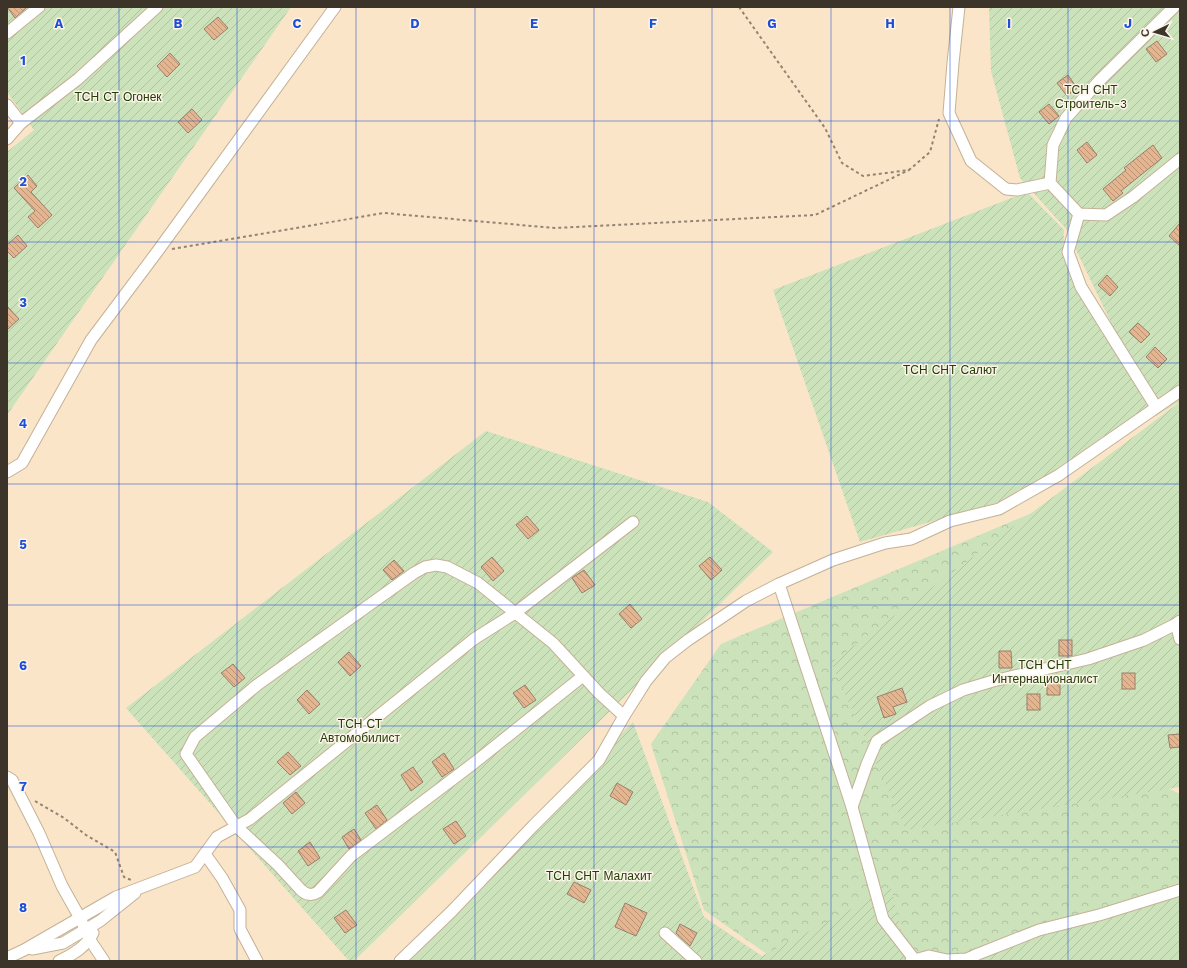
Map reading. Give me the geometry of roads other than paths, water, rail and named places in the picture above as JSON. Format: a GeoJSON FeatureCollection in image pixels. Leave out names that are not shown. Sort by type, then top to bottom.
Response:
{"type":"FeatureCollection","features":[{"type":"Feature","properties":{"kind":"street"},"geometry":{"type":"LineString","coordinates":[[7,33],[39,7]]}},
{"type":"Feature","properties":{"kind":"street"},"geometry":{"type":"LineString","coordinates":[[7,139],[21,123],[78,79],[157,7]]}},
{"type":"Feature","properties":{"kind":"street"},"geometry":{"type":"LineString","coordinates":[[7,472],[22,462],[91,340],[157,252],[335,7]]}},
{"type":"Feature","properties":{"kind":"street"},"geometry":{"type":"LineString","coordinates":[[959,7],[949,114],[971,161],[1006,189],[1017,190],[1050,183]]}},
{"type":"Feature","properties":{"kind":"street"},"geometry":{"type":"LineString","coordinates":[[1174,7],[1100,80],[1066,118],[1053,145],[1050,183],[1079,214],[1106,215],[1133,197],[1180,158]]}},
{"type":"Feature","properties":{"kind":"street"},"geometry":{"type":"LineString","coordinates":[[7,105],[21,123]]}},
{"type":"Feature","properties":{"kind":"street"},"geometry":{"type":"LineString","coordinates":[[1079,214],[1068,252],[1081,287],[1156,407]]}},
{"type":"Feature","properties":{"kind":"street"},"geometry":{"type":"LineString","coordinates":[[400,961],[451,912],[534,825],[599,760],[646,681],[665,658],[688,640],[746,601],[779,584],[833,560],[885,543],[911,539],[950,521],[999,509],[1059,476],[1180,391]]}},
{"type":"Feature","properties":{"kind":"street"},"geometry":{"type":"LineString","coordinates":[[7,958],[24,950],[116,897],[195,867],[217,837],[250,819],[474,639],[515,613],[633,522]]}},
{"type":"Feature","properties":{"kind":"street"},"geometry":{"type":"LineString","coordinates":[[583,676],[474,763],[351,856],[318,892],[311,895],[303,893],[278,866],[236,826],[186,754],[195,736],[257,685],[414,572],[424,567],[436,565],[447,567],[478,583],[553,644],[599,693],[624,716]]}},
{"type":"Feature","properties":{"kind":"street"},"geometry":{"type":"LineString","coordinates":[[779,584],[852,808],[883,919],[913,960],[929,956],[947,960],[967,960],[978,954],[1039,930],[1099,915],[1180,890]]}},
{"type":"Feature","properties":{"kind":"street"},"geometry":{"type":"LineString","coordinates":[[852,808],[867,764],[877,741],[930,706],[963,690],[993,681],[1088,659],[1144,640],[1178,623],[1180,640]]}},
{"type":"Feature","properties":{"kind":"street"},"geometry":{"type":"LineString","coordinates":[[7,777],[12,780],[39,833],[62,886],[80,918],[90,940],[104,961]]}},
{"type":"Feature","properties":{"kind":"street"},"geometry":{"type":"LineString","coordinates":[[205,854],[222,878],[240,910],[240,929],[257,961]]}},
{"type":"Feature","properties":{"kind":"street"},"geometry":{"type":"LineString","coordinates":[[24,950],[63,943],[100,920],[145,886]]}},
{"type":"Feature","properties":{"kind":"street"},"geometry":{"type":"LineString","coordinates":[[51,961],[80,918]]}},
{"type":"Feature","properties":{"kind":"street"},"geometry":{"type":"LineString","coordinates":[[58,961],[68,957],[90,940],[100,920]]}},
{"type":"Feature","properties":{"kind":"street"},"geometry":{"type":"LineString","coordinates":[[665,933],[696,961]]}},
{"type":"Feature","properties":{"kind":"park label","name":"ТСН СТ Огонек"},"geometry":{"type":"Point","coordinates":[118,97]}},
{"type":"Feature","properties":{"kind":"park label","name":"ТСН СНТ Строитель-3"},"geometry":{"type":"Point","coordinates":[1091,97]}},
{"type":"Feature","properties":{"kind":"park label","name":"ТСН СНТ Салют"},"geometry":{"type":"Point","coordinates":[950,370]}},
{"type":"Feature","properties":{"kind":"park label","name":"ТСН СНТ Интернационалист"},"geometry":{"type":"Point","coordinates":[1045,672]}},
{"type":"Feature","properties":{"kind":"park label","name":"ТСН СТ Автомобилист"},"geometry":{"type":"Point","coordinates":[360,731]}},
{"type":"Feature","properties":{"kind":"park label","name":"ТСН СНТ Малахит"},"geometry":{"type":"Point","coordinates":[599,876]}}]}
